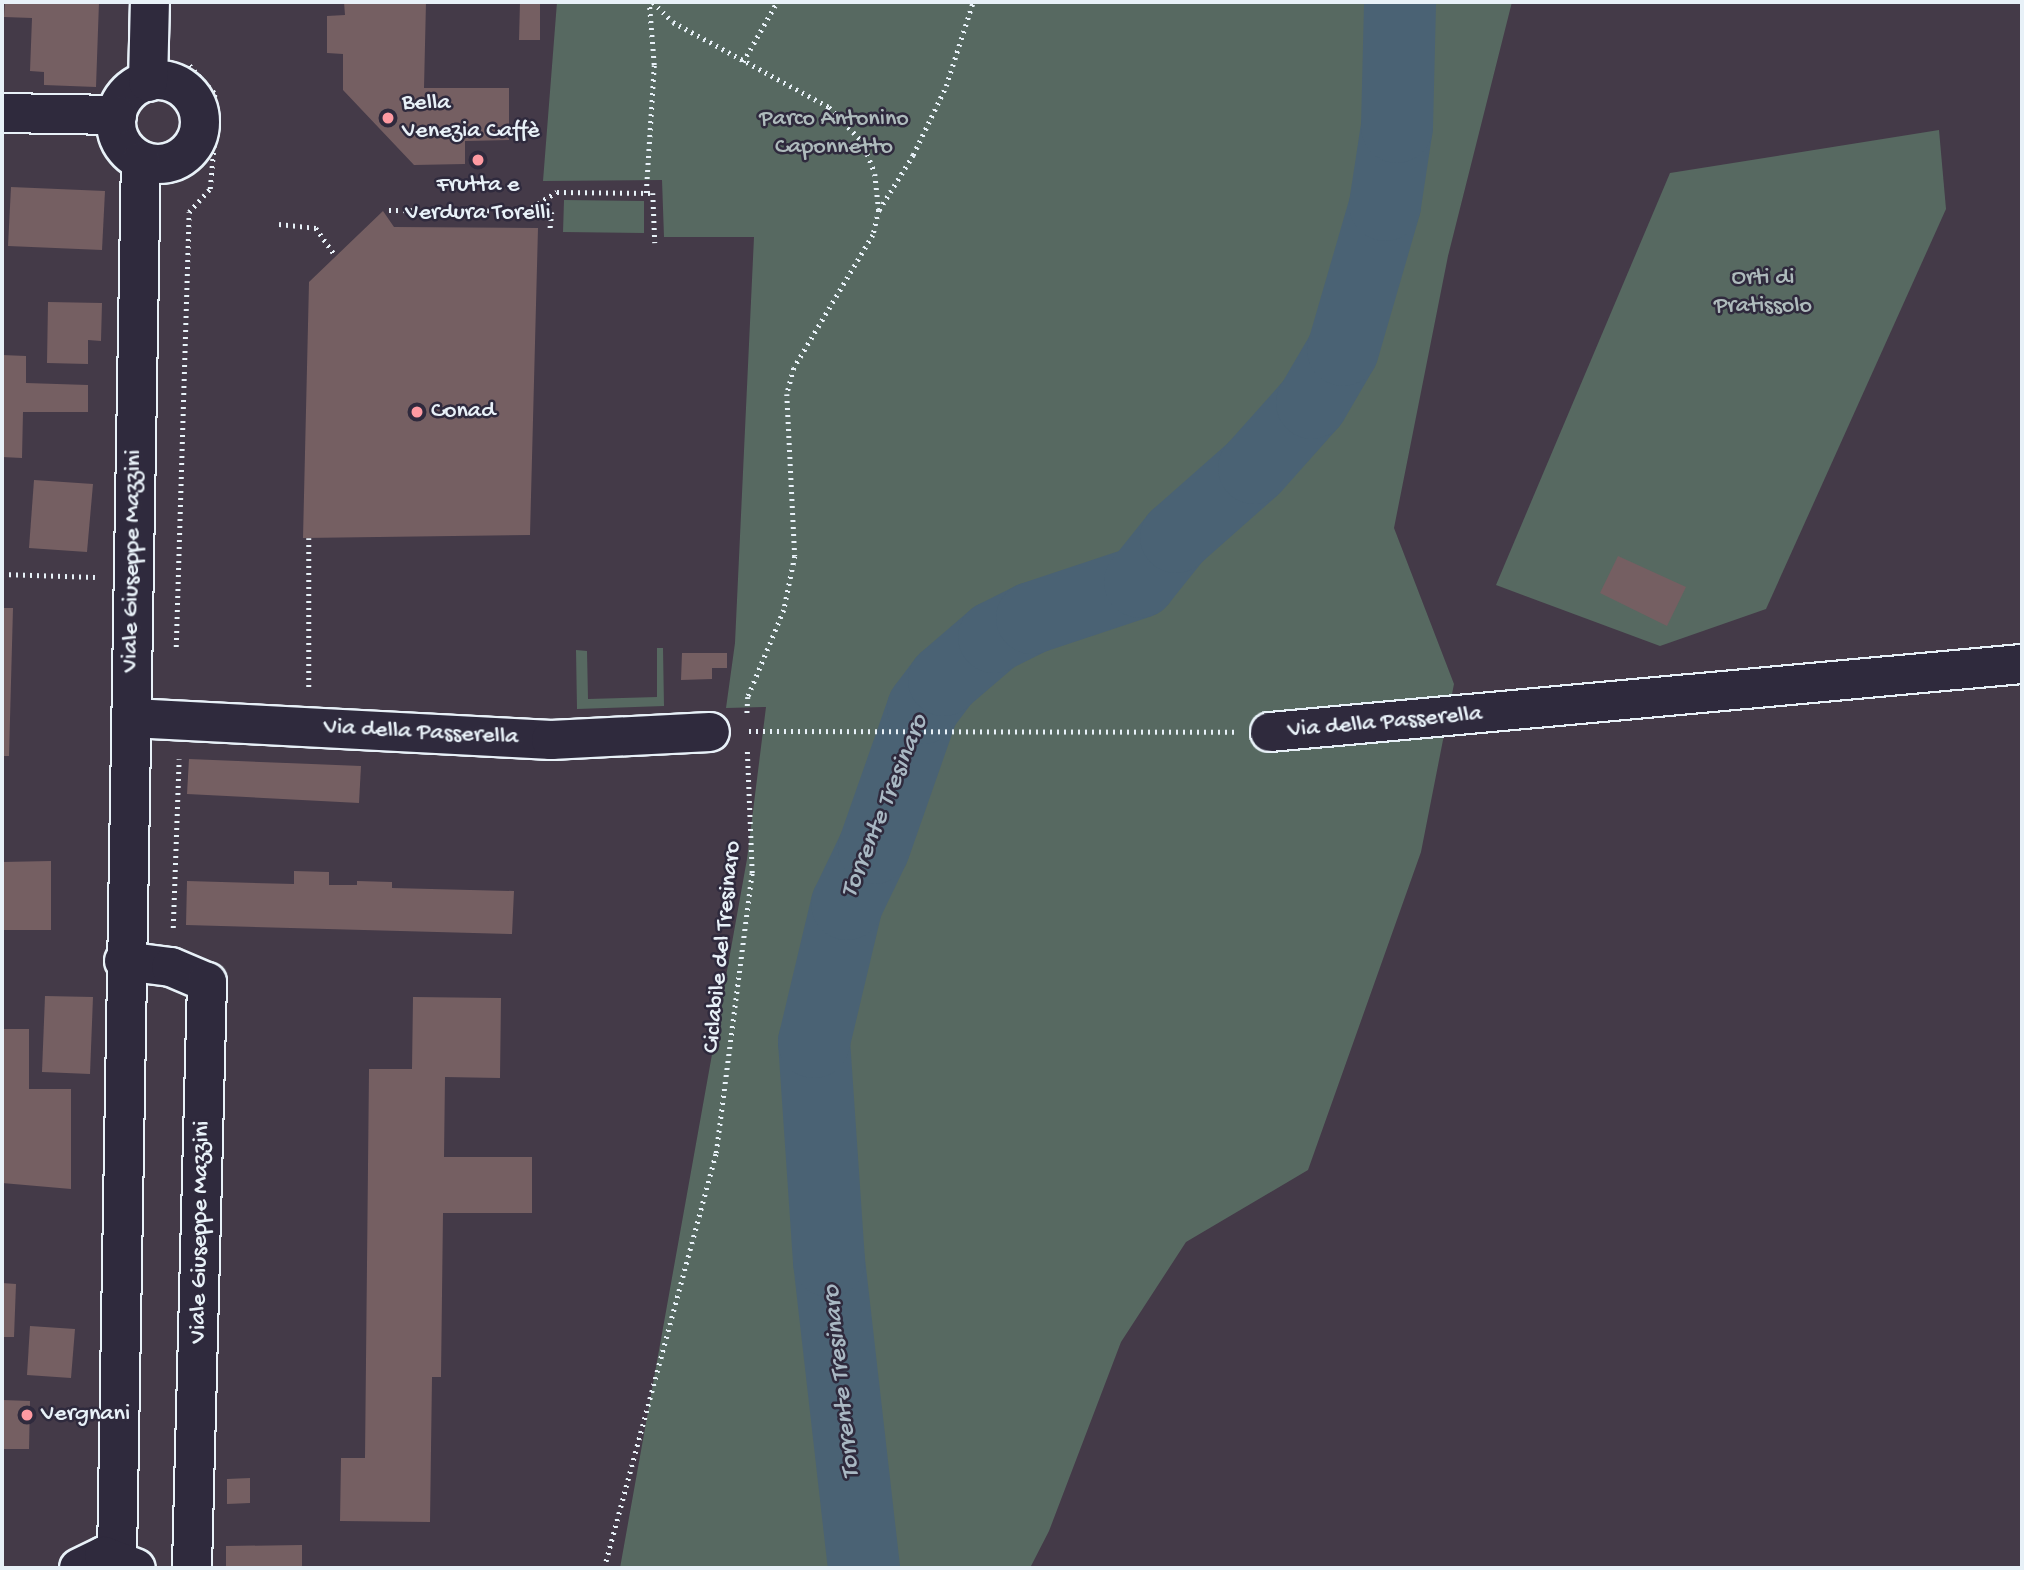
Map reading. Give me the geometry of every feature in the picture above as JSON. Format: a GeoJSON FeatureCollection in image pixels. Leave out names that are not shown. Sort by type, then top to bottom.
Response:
{"type":"FeatureCollection","features":[{"type":"Feature","properties":{"kind":"street"},"geometry":{"type":"LineString","coordinates":[[148,82],[150,2]]}},
{"type":"Feature","properties":{"kind":"street"},"geometry":{"type":"LineString","coordinates":[[148,82],[182,88],[197,106],[199,129],[188,152],[178,159],[141,161],[121,142],[117,115],[128,94],[148,82]]}},
{"type":"Feature","properties":{"kind":"street"},"geometry":{"type":"LineString","coordinates":[[2,113],[117,115]]}},
{"type":"Feature","properties":{"kind":"street","name":"Viale Giuseppe Mazzini"},"geometry":{"type":"LineString","coordinates":[[126,1563],[124,961],[132,718],[132,578],[141,161]]}},
{"type":"Feature","properties":{"kind":"street","name":"Via della Passerella"},"geometry":{"type":"LineString","coordinates":[[1270,732],[2022,664]]}},
{"type":"Feature","properties":{"kind":"street","name":"Via della Passerella"},"geometry":{"type":"LineString","coordinates":[[132,718],[551,740],[728,732]]}},
{"type":"Feature","properties":{"kind":"street","name":"Viale Giuseppe Mazzini"},"geometry":{"type":"LineString","coordinates":[[124,961],[171,967],[207,982],[192,1568]]}},
{"type":"Feature","properties":{"kind":"street"},"geometry":{"type":"LineString","coordinates":[[79,1568],[92,1559],[126,1563]]}},
{"type":"Feature","properties":{"kind":"path","name":"Ciclabile del Tresinaro"},"geometry":{"type":"LineString","coordinates":[[604,1568],[706,1204],[716,1153],[752,873],[728,732],[748,697],[784,610],[795,556],[787,394],[807,346],[862,262],[878,210],[875,174],[862,141],[843,118],[673,22],[651,2]]}},
{"type":"Feature","properties":{"kind":"path"},"geometry":{"type":"LineString","coordinates":[[646,193],[654,65],[651,2]]}},
{"type":"Feature","properties":{"kind":"path"},"geometry":{"type":"LineString","coordinates":[[743,62],[777,2]]}},
{"type":"Feature","properties":{"kind":"path"},"geometry":{"type":"LineString","coordinates":[[878,210],[913,155],[946,86],[972,2]]}},
{"type":"Feature","properties":{"kind":"path","name":"Viale Giuseppe Mazzini"},"geometry":{"type":"LineString","coordinates":[[175,660],[189,212],[210,189],[215,132],[214,93],[189,65],[187,53]]}},
{"type":"Feature","properties":{"kind":"path"},"geometry":{"type":"LineString","coordinates":[[526,211],[557,192],[653,193],[654,243]]}},
{"type":"Feature","properties":{"kind":"path"},"geometry":{"type":"LineString","coordinates":[[389,210],[552,212],[550,231]]}},
{"type":"Feature","properties":{"kind":"path"},"geometry":{"type":"LineString","coordinates":[[279,224],[316,228],[335,255]]}},
{"type":"Feature","properties":{"kind":"path"},"geometry":{"type":"LineString","coordinates":[[309,538],[310,702]]}},
{"type":"Feature","properties":{"kind":"path"},"geometry":{"type":"LineString","coordinates":[[2,574],[132,578]]}},
{"type":"Feature","properties":{"kind":"path","name":"Via della Passerella"},"geometry":{"type":"LineString","coordinates":[[728,732],[1270,732]]}},
{"type":"Feature","properties":{"kind":"green space","name":"Parco Antonino Caponnetto"},"geometry":{"type":"Polygon","coordinates":[[[557,2],[1512,2],[1448,256],[1394,528],[1454,684],[1421,852],[1308,1170],[1186,1242],[1121,1342],[1049,1531],[1030,1568],[620,1568],[747,859],[766,707],[726,708],[735,643],[754,237],[664,237],[662,180],[543,181],[557,2]]]}},
{"type":"Feature","properties":{"kind":"green space","name":"Orti di Pratissolo"},"geometry":{"type":"Polygon","coordinates":[[[1939,130],[1946,209],[1766,609],[1660,646],[1496,585],[1670,173],[1939,130]]]}},
{"type":"Feature","properties":{"kind":"green space"},"geometry":{"type":"Polygon","coordinates":[[[564,200],[644,201],[644,233],[563,232],[564,200]]]}},
{"type":"Feature","properties":{"kind":"green space"},"geometry":{"type":"Polygon","coordinates":[[[657,648],[663,648],[664,706],[577,709],[576,650],[587,651],[588,699],[657,697],[657,648]]]}},
{"type":"Feature","properties":{"kind":"building"},"geometry":{"type":"Polygon","coordinates":[[[5,2],[99,2],[96,87],[44,85],[44,72],[30,71],[32,18],[4,17],[5,2]]]}},
{"type":"Feature","properties":{"kind":"building"},"geometry":{"type":"Polygon","coordinates":[[[344,2],[426,2],[424,88],[509,88],[509,140],[465,141],[465,164],[414,165],[343,90],[343,54],[327,53],[327,16],[345,15],[344,2]]]}},
{"type":"Feature","properties":{"kind":"building"},"geometry":{"type":"Polygon","coordinates":[[[520,2],[540,2],[540,40],[519,40],[520,2]]]}},
{"type":"Feature","properties":{"kind":"building"},"geometry":{"type":"Polygon","coordinates":[[[11,187],[105,191],[102,250],[8,246],[11,187]]]}},
{"type":"Feature","properties":{"kind":"building","name":"Conad"},"geometry":{"type":"Polygon","coordinates":[[[383,211],[394,227],[538,228],[530,535],[303,538],[309,282],[383,211]]]}},
{"type":"Feature","properties":{"kind":"building"},"geometry":{"type":"Polygon","coordinates":[[[48,302],[102,303],[101,341],[88,340],[88,364],[47,363],[48,302]]]}},
{"type":"Feature","properties":{"kind":"building"},"geometry":{"type":"Polygon","coordinates":[[[2,355],[26,356],[26,383],[88,385],[88,412],[23,412],[22,458],[2,457],[2,355]]]}},
{"type":"Feature","properties":{"kind":"building"},"geometry":{"type":"Polygon","coordinates":[[[34,480],[93,484],[87,552],[29,548],[34,480]]]}},
{"type":"Feature","properties":{"kind":"building"},"geometry":{"type":"Polygon","coordinates":[[[1618,556],[1686,587],[1667,626],[1600,593],[1618,556]]]}},
{"type":"Feature","properties":{"kind":"building"},"geometry":{"type":"Polygon","coordinates":[[[2,608],[13,608],[9,756],[2,756],[2,608]]]}},
{"type":"Feature","properties":{"kind":"building"},"geometry":{"type":"Polygon","coordinates":[[[682,653],[727,653],[727,668],[712,668],[712,679],[681,680],[682,653]]]}},
{"type":"Feature","properties":{"kind":"building"},"geometry":{"type":"Polygon","coordinates":[[[189,759],[361,766],[359,803],[187,794],[189,759]]]}},
{"type":"Feature","properties":{"kind":"building"},"geometry":{"type":"Polygon","coordinates":[[[51,861],[51,930],[2,930],[2,862],[51,861]]]}},
{"type":"Feature","properties":{"kind":"building"},"geometry":{"type":"Polygon","coordinates":[[[294,871],[329,872],[329,885],[357,885],[357,881],[392,882],[392,888],[514,891],[512,934],[186,925],[187,881],[294,884],[294,871]]]}},
{"type":"Feature","properties":{"kind":"building"},"geometry":{"type":"Polygon","coordinates":[[[45,996],[93,997],[90,1074],[42,1072],[45,996]]]}},
{"type":"Feature","properties":{"kind":"building"},"geometry":{"type":"Polygon","coordinates":[[[413,997],[501,998],[500,1078],[445,1077],[444,1157],[532,1157],[532,1213],[443,1213],[441,1377],[432,1377],[430,1522],[340,1521],[341,1458],[365,1458],[369,1069],[412,1069],[413,997]]]}},
{"type":"Feature","properties":{"kind":"building"},"geometry":{"type":"Polygon","coordinates":[[[2,1029],[29,1029],[29,1089],[71,1089],[71,1189],[2,1183],[2,1029]]]}},
{"type":"Feature","properties":{"kind":"building"},"geometry":{"type":"Polygon","coordinates":[[[2,1283],[16,1284],[14,1337],[2,1337],[2,1283]]]}},
{"type":"Feature","properties":{"kind":"building"},"geometry":{"type":"Polygon","coordinates":[[[30,1326],[75,1329],[71,1378],[27,1375],[30,1326]]]}},
{"type":"Feature","properties":{"kind":"building"},"geometry":{"type":"Polygon","coordinates":[[[2,1400],[30,1401],[29,1449],[2,1449],[2,1400]]]}},
{"type":"Feature","properties":{"kind":"building"},"geometry":{"type":"Polygon","coordinates":[[[250,1478],[250,1503],[227,1504],[227,1479],[250,1478]]]}},
{"type":"Feature","properties":{"kind":"building"},"geometry":{"type":"Polygon","coordinates":[[[302,1545],[302,1568],[226,1568],[226,1546],[302,1545]]]}},
{"type":"Feature","properties":{"kind":"waterway","name":"Torrente Tresinaro"},"geometry":{"type":"LineString","coordinates":[[864,1568],[829,1261],[814,1042],[847,904],[874,848],[923,708],[944,680],[994,637],[1032,618],[1140,582],[1176,537],[1254,468],[1312,403],[1343,350],[1385,205],[1397,127],[1400,2]]}},
{"type":"Feature","properties":{"kind":"place","name":"Bella Venezia Caffè"},"geometry":{"type":"Point","coordinates":[388,118]}},
{"type":"Feature","properties":{"kind":"place","name":"Frutta e Verdura Torelli"},"geometry":{"type":"Point","coordinates":[478,160]}},
{"type":"Feature","properties":{"kind":"place","name":"Conad"},"geometry":{"type":"Point","coordinates":[417,412]}},
{"type":"Feature","properties":{"kind":"place","name":"Vergnani"},"geometry":{"type":"Point","coordinates":[27,1415]}}]}
